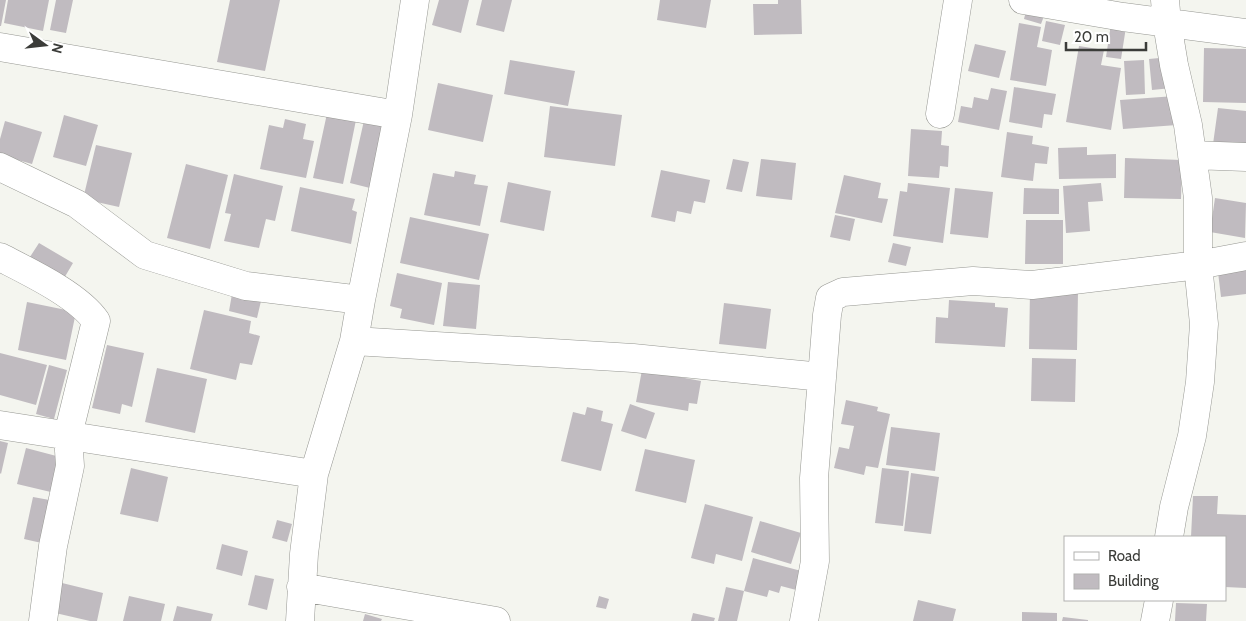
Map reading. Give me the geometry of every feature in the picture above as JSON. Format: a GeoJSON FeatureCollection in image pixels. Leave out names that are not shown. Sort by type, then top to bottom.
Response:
{"type":"FeatureCollection","features":[{"type":"Feature","properties":{"kind":"street"},"geometry":{"type":"LineString","coordinates":[[300,621],[301,586],[314,474],[354,340],[398,116],[415,0]]}},
{"type":"Feature","properties":{"kind":"street"},"geometry":{"type":"LineString","coordinates":[[940,114],[958,0]]}},
{"type":"Feature","properties":{"kind":"street"},"geometry":{"type":"LineString","coordinates":[[1037,1],[1166,11],[1246,33]]}},
{"type":"Feature","properties":{"kind":"street"},"geometry":{"type":"LineString","coordinates":[[1166,11],[1188,125],[1198,198],[1198,265],[1204,324],[1200,382],[1192,436],[1174,507],[1169,536]]}},
{"type":"Feature","properties":{"kind":"street"},"geometry":{"type":"LineString","coordinates":[[0,47],[398,116]]}},
{"type":"Feature","properties":{"kind":"street"},"geometry":{"type":"LineString","coordinates":[[1192,155],[1246,157]]}},
{"type":"Feature","properties":{"kind":"street"},"geometry":{"type":"LineString","coordinates":[[0,167],[77,204],[145,254],[246,286],[361,300]]}},
{"type":"Feature","properties":{"kind":"street"},"geometry":{"type":"LineString","coordinates":[[804,621],[815,561],[814,478],[830,298],[843,292],[973,281],[1032,285],[1198,265],[1246,256]]}},
{"type":"Feature","properties":{"kind":"street"},"geometry":{"type":"LineString","coordinates":[[0,257],[40,278],[89,310],[96,320],[68,435],[70,466],[53,546],[42,621]]}},
{"type":"Feature","properties":{"kind":"street"},"geometry":{"type":"LineString","coordinates":[[354,340],[633,358],[822,377]]}},
{"type":"Feature","properties":{"kind":"street"},"geometry":{"type":"LineString","coordinates":[[0,425],[314,474]]}},
{"type":"Feature","properties":{"kind":"street"},"geometry":{"type":"LineString","coordinates":[[301,586],[496,621]]}},
{"type":"Feature","properties":{"kind":"street"},"geometry":{"type":"LineString","coordinates":[[1155,621],[1159,601]]}},
{"type":"Feature","properties":{"kind":"building"},"geometry":{"type":"Polygon","coordinates":[[[0,0],[6,0],[1,26],[0,26],[0,0]]]}},
{"type":"Feature","properties":{"kind":"building"},"geometry":{"type":"Polygon","coordinates":[[[8,0],[49,0],[43,31],[4,23],[8,0]]]}},
{"type":"Feature","properties":{"kind":"building"},"geometry":{"type":"Polygon","coordinates":[[[56,0],[73,0],[66,33],[50,30],[56,0]]]}},
{"type":"Feature","properties":{"kind":"building"},"geometry":{"type":"Polygon","coordinates":[[[230,0],[280,0],[265,71],[217,62],[230,0]]]}},
{"type":"Feature","properties":{"kind":"building"},"geometry":{"type":"Polygon","coordinates":[[[439,0],[469,0],[461,33],[432,25],[439,0]]]}},
{"type":"Feature","properties":{"kind":"building"},"geometry":{"type":"Polygon","coordinates":[[[482,0],[512,0],[504,32],[476,25],[482,0]]]}},
{"type":"Feature","properties":{"kind":"building"},"geometry":{"type":"Polygon","coordinates":[[[660,0],[711,0],[706,28],[657,20],[660,0]]]}},
{"type":"Feature","properties":{"kind":"building"},"geometry":{"type":"Polygon","coordinates":[[[778,0],[801,0],[802,34],[754,35],[753,4],[778,4],[778,0]]]}},
{"type":"Feature","properties":{"kind":"building"},"geometry":{"type":"Polygon","coordinates":[[[1026,11],[1044,16],[1041,24],[1024,19],[1026,11]]]}},
{"type":"Feature","properties":{"kind":"building"},"geometry":{"type":"Polygon","coordinates":[[[1046,21],[1065,25],[1060,45],[1042,41],[1046,21]]]}},
{"type":"Feature","properties":{"kind":"building"},"geometry":{"type":"Polygon","coordinates":[[[1019,23],[1041,27],[1037,47],[1052,50],[1046,86],[1010,80],[1019,23]]]}},
{"type":"Feature","properties":{"kind":"building"},"geometry":{"type":"Polygon","coordinates":[[[1111,24],[1126,27],[1121,59],[1106,57],[1111,24]]]}},
{"type":"Feature","properties":{"kind":"building"},"geometry":{"type":"Polygon","coordinates":[[[975,44],[1006,51],[999,78],[968,71],[975,44]]]}},
{"type":"Feature","properties":{"kind":"building"},"geometry":{"type":"Polygon","coordinates":[[[1079,46],[1104,50],[1101,65],[1121,68],[1111,130],[1066,122],[1079,46]]]}},
{"type":"Feature","properties":{"kind":"building"},"geometry":{"type":"Polygon","coordinates":[[[1204,48],[1246,49],[1246,103],[1203,102],[1204,48]]]}},
{"type":"Feature","properties":{"kind":"building"},"geometry":{"type":"Polygon","coordinates":[[[1170,57],[1172,88],[1152,90],[1149,59],[1170,57]]]}},
{"type":"Feature","properties":{"kind":"building"},"geometry":{"type":"Polygon","coordinates":[[[510,60],[575,71],[568,106],[504,94],[510,60]]]}},
{"type":"Feature","properties":{"kind":"building"},"geometry":{"type":"Polygon","coordinates":[[[1144,60],[1145,94],[1126,95],[1124,61],[1144,60]]]}},
{"type":"Feature","properties":{"kind":"building"},"geometry":{"type":"Polygon","coordinates":[[[438,83],[493,95],[483,142],[428,130],[438,83]]]}},
{"type":"Feature","properties":{"kind":"building"},"geometry":{"type":"Polygon","coordinates":[[[1014,87],[1056,94],[1052,115],[1044,114],[1042,128],[1009,122],[1014,87]]]}},
{"type":"Feature","properties":{"kind":"building"},"geometry":{"type":"Polygon","coordinates":[[[991,88],[1007,91],[999,130],[958,122],[961,106],[972,108],[974,97],[988,100],[991,88]]]}},
{"type":"Feature","properties":{"kind":"building"},"geometry":{"type":"Polygon","coordinates":[[[1175,96],[1177,125],[1123,129],[1120,100],[1175,96]]]}},
{"type":"Feature","properties":{"kind":"building"},"geometry":{"type":"Polygon","coordinates":[[[550,106],[622,115],[615,166],[544,157],[550,106]]]}},
{"type":"Feature","properties":{"kind":"building"},"geometry":{"type":"Polygon","coordinates":[[[1218,108],[1246,111],[1246,148],[1213,144],[1218,108]]]}},
{"type":"Feature","properties":{"kind":"building"},"geometry":{"type":"Polygon","coordinates":[[[328,109],[357,115],[343,184],[313,178],[328,109]]]}},
{"type":"Feature","properties":{"kind":"building"},"geometry":{"type":"Polygon","coordinates":[[[64,115],[98,125],[86,166],[53,157],[64,115]]]}},
{"type":"Feature","properties":{"kind":"building"},"geometry":{"type":"Polygon","coordinates":[[[365,116],[385,121],[370,188],[350,183],[365,116]]]}},
{"type":"Feature","properties":{"kind":"building"},"geometry":{"type":"Polygon","coordinates":[[[285,119],[306,124],[303,139],[314,141],[306,178],[260,169],[269,125],[283,128],[285,119]]]}},
{"type":"Feature","properties":{"kind":"building"},"geometry":{"type":"Polygon","coordinates":[[[5,121],[42,132],[32,164],[0,155],[0,139],[5,121]]]}},
{"type":"Feature","properties":{"kind":"building"},"geometry":{"type":"Polygon","coordinates":[[[911,129],[942,131],[941,145],[949,146],[948,167],[940,166],[939,178],[908,176],[911,129]]]}},
{"type":"Feature","properties":{"kind":"building"},"geometry":{"type":"Polygon","coordinates":[[[1007,132],[1033,136],[1032,144],[1049,147],[1047,164],[1035,163],[1033,181],[1001,177],[1007,132]]]}},
{"type":"Feature","properties":{"kind":"building"},"geometry":{"type":"Polygon","coordinates":[[[96,145],[132,153],[119,207],[83,199],[96,145]]]}},
{"type":"Feature","properties":{"kind":"building"},"geometry":{"type":"Polygon","coordinates":[[[1087,147],[1087,155],[1116,154],[1116,178],[1059,179],[1058,148],[1087,147]]]}},
{"type":"Feature","properties":{"kind":"building"},"geometry":{"type":"Polygon","coordinates":[[[1125,158],[1182,160],[1181,199],[1124,198],[1125,158]]]}},
{"type":"Feature","properties":{"kind":"building"},"geometry":{"type":"Polygon","coordinates":[[[733,159],[749,162],[742,192],[726,189],[733,159]]]}},
{"type":"Feature","properties":{"kind":"building"},"geometry":{"type":"Polygon","coordinates":[[[761,159],[796,163],[792,200],[756,196],[761,159]]]}},
{"type":"Feature","properties":{"kind":"building"},"geometry":{"type":"Polygon","coordinates":[[[186,164],[228,175],[210,249],[167,238],[186,164]]]}},
{"type":"Feature","properties":{"kind":"building"},"geometry":{"type":"Polygon","coordinates":[[[661,170],[710,180],[705,203],[694,201],[691,214],[677,211],[675,222],[651,217],[661,170]]]}},
{"type":"Feature","properties":{"kind":"building"},"geometry":{"type":"Polygon","coordinates":[[[455,171],[476,175],[474,184],[488,186],[480,226],[424,215],[433,173],[454,177],[455,171]]]}},
{"type":"Feature","properties":{"kind":"building"},"geometry":{"type":"Polygon","coordinates":[[[234,174],[283,186],[275,221],[266,219],[259,248],[224,241],[231,214],[225,213],[234,174]]]}},
{"type":"Feature","properties":{"kind":"building"},"geometry":{"type":"Polygon","coordinates":[[[844,175],[881,183],[878,198],[888,199],[882,223],[835,213],[844,175]]]}},
{"type":"Feature","properties":{"kind":"building"},"geometry":{"type":"Polygon","coordinates":[[[508,182],[551,191],[544,231],[500,222],[508,182]]]}},
{"type":"Feature","properties":{"kind":"building"},"geometry":{"type":"Polygon","coordinates":[[[908,183],[950,188],[943,243],[893,236],[900,191],[907,192],[908,183]]]}},
{"type":"Feature","properties":{"kind":"building"},"geometry":{"type":"Polygon","coordinates":[[[1101,183],[1103,201],[1088,202],[1090,231],[1066,233],[1063,186],[1101,183]]]}},
{"type":"Feature","properties":{"kind":"building"},"geometry":{"type":"Polygon","coordinates":[[[300,187],[355,199],[352,210],[357,212],[351,244],[291,231],[300,187]]]}},
{"type":"Feature","properties":{"kind":"building"},"geometry":{"type":"Polygon","coordinates":[[[955,188],[993,192],[988,238],[950,234],[955,188]]]}},
{"type":"Feature","properties":{"kind":"building"},"geometry":{"type":"Polygon","coordinates":[[[1024,188],[1059,189],[1059,214],[1023,214],[1024,188]]]}},
{"type":"Feature","properties":{"kind":"building"},"geometry":{"type":"Polygon","coordinates":[[[1215,198],[1246,203],[1245,238],[1210,232],[1215,198]]]}},
{"type":"Feature","properties":{"kind":"building"},"geometry":{"type":"Polygon","coordinates":[[[835,215],[855,219],[850,241],[830,237],[835,215]]]}},
{"type":"Feature","properties":{"kind":"building"},"geometry":{"type":"Polygon","coordinates":[[[410,217],[489,234],[479,280],[400,263],[410,217]]]}},
{"type":"Feature","properties":{"kind":"building"},"geometry":{"type":"Polygon","coordinates":[[[1026,220],[1063,220],[1063,264],[1025,264],[1026,220]]]}},
{"type":"Feature","properties":{"kind":"building"},"geometry":{"type":"Polygon","coordinates":[[[39,243],[73,263],[63,280],[28,260],[39,243]]]}},
{"type":"Feature","properties":{"kind":"building"},"geometry":{"type":"Polygon","coordinates":[[[893,243],[911,247],[906,266],[888,262],[893,243]]]}},
{"type":"Feature","properties":{"kind":"building"},"geometry":{"type":"Polygon","coordinates":[[[1246,261],[1246,294],[1221,297],[1217,264],[1246,261]]]}},
{"type":"Feature","properties":{"kind":"building"},"geometry":{"type":"Polygon","coordinates":[[[397,273],[442,283],[434,325],[400,318],[402,309],[390,306],[397,273]]]}},
{"type":"Feature","properties":{"kind":"building"},"geometry":{"type":"Polygon","coordinates":[[[448,282],[480,285],[476,329],[443,326],[448,282]]]}},
{"type":"Feature","properties":{"kind":"building"},"geometry":{"type":"Polygon","coordinates":[[[1030,291],[1078,292],[1077,350],[1029,349],[1030,291]]]}},
{"type":"Feature","properties":{"kind":"building"},"geometry":{"type":"Polygon","coordinates":[[[232,294],[261,301],[257,318],[229,311],[232,294]]]}},
{"type":"Feature","properties":{"kind":"building"},"geometry":{"type":"Polygon","coordinates":[[[949,300],[995,303],[995,307],[1008,308],[1005,347],[935,343],[936,317],[948,318],[949,300]]]}},
{"type":"Feature","properties":{"kind":"building"},"geometry":{"type":"Polygon","coordinates":[[[27,302],[76,312],[66,360],[18,350],[27,302]]]}},
{"type":"Feature","properties":{"kind":"building"},"geometry":{"type":"Polygon","coordinates":[[[724,303],[771,309],[766,349],[719,344],[724,303]]]}},
{"type":"Feature","properties":{"kind":"building"},"geometry":{"type":"Polygon","coordinates":[[[204,310],[251,321],[249,333],[260,336],[252,365],[240,363],[236,380],[190,369],[204,310]]]}},
{"type":"Feature","properties":{"kind":"building"},"geometry":{"type":"Polygon","coordinates":[[[107,345],[144,353],[132,407],[122,404],[120,414],[92,408],[107,345]]]}},
{"type":"Feature","properties":{"kind":"building"},"geometry":{"type":"Polygon","coordinates":[[[0,353],[47,365],[36,405],[0,395],[0,353]]]}},
{"type":"Feature","properties":{"kind":"building"},"geometry":{"type":"Polygon","coordinates":[[[1032,358],[1076,359],[1075,402],[1031,401],[1032,358]]]}},
{"type":"Feature","properties":{"kind":"building"},"geometry":{"type":"Polygon","coordinates":[[[49,365],[67,370],[54,419],[36,414],[49,365]]]}},
{"type":"Feature","properties":{"kind":"building"},"geometry":{"type":"Polygon","coordinates":[[[157,368],[207,379],[195,433],[145,422],[157,368]]]}},
{"type":"Feature","properties":{"kind":"building"},"geometry":{"type":"Polygon","coordinates":[[[642,370],[701,381],[697,404],[689,403],[688,411],[636,402],[642,370]]]}},
{"type":"Feature","properties":{"kind":"building"},"geometry":{"type":"Polygon","coordinates":[[[846,400],[878,407],[877,411],[890,414],[878,468],[866,466],[864,475],[834,468],[839,447],[849,449],[854,426],[841,424],[846,400]]]}},
{"type":"Feature","properties":{"kind":"building"},"geometry":{"type":"Polygon","coordinates":[[[630,404],[655,413],[646,439],[621,431],[630,404]]]}},
{"type":"Feature","properties":{"kind":"building"},"geometry":{"type":"Polygon","coordinates":[[[587,407],[603,411],[601,421],[613,424],[601,471],[561,461],[573,412],[585,415],[587,407]]]}},
{"type":"Feature","properties":{"kind":"building"},"geometry":{"type":"Polygon","coordinates":[[[891,427],[940,433],[935,471],[886,465],[891,427]]]}},
{"type":"Feature","properties":{"kind":"building"},"geometry":{"type":"Polygon","coordinates":[[[0,441],[8,443],[1,474],[0,473],[0,441]]]}},
{"type":"Feature","properties":{"kind":"building"},"geometry":{"type":"Polygon","coordinates":[[[26,448],[64,458],[55,493],[17,484],[26,448]]]}},
{"type":"Feature","properties":{"kind":"building"},"geometry":{"type":"Polygon","coordinates":[[[645,449],[695,460],[686,503],[635,491],[645,449]]]}},
{"type":"Feature","properties":{"kind":"building"},"geometry":{"type":"Polygon","coordinates":[[[131,468],[168,477],[158,522],[120,514],[131,468]]]}},
{"type":"Feature","properties":{"kind":"building"},"geometry":{"type":"Polygon","coordinates":[[[882,468],[909,471],[903,526],[875,523],[882,468]]]}},
{"type":"Feature","properties":{"kind":"building"},"geometry":{"type":"Polygon","coordinates":[[[911,473],[939,477],[931,534],[904,531],[911,473]]]}},
{"type":"Feature","properties":{"kind":"building"},"geometry":{"type":"Polygon","coordinates":[[[1193,496],[1218,496],[1217,514],[1246,515],[1246,588],[1226,587],[1226,536],[1191,536],[1193,496]]]}},
{"type":"Feature","properties":{"kind":"building"},"geometry":{"type":"Polygon","coordinates":[[[33,497],[55,501],[46,544],[24,539],[33,497]]]}},
{"type":"Feature","properties":{"kind":"building"},"geometry":{"type":"Polygon","coordinates":[[[705,504],[753,517],[742,561],[716,554],[714,564],[691,558],[705,504]]]}},
{"type":"Feature","properties":{"kind":"building"},"geometry":{"type":"Polygon","coordinates":[[[277,520],[292,524],[287,542],[272,538],[277,520]]]}},
{"type":"Feature","properties":{"kind":"building"},"geometry":{"type":"Polygon","coordinates":[[[760,521],[801,533],[791,564],[751,552],[760,521]]]}},
{"type":"Feature","properties":{"kind":"building"},"geometry":{"type":"Polygon","coordinates":[[[222,544],[248,551],[242,576],[216,569],[222,544]]]}},
{"type":"Feature","properties":{"kind":"building"},"geometry":{"type":"Polygon","coordinates":[[[753,558],[805,572],[800,591],[781,586],[779,593],[769,590],[767,597],[744,591],[753,558]]]}},
{"type":"Feature","properties":{"kind":"building"},"geometry":{"type":"Polygon","coordinates":[[[255,575],[274,579],[267,610],[248,605],[255,575]]]}},
{"type":"Feature","properties":{"kind":"building"},"geometry":{"type":"Polygon","coordinates":[[[58,582],[103,593],[97,621],[51,612],[58,582]]]}},
{"type":"Feature","properties":{"kind":"building"},"geometry":{"type":"Polygon","coordinates":[[[726,587],[744,591],[737,621],[718,621],[726,587]]]}},
{"type":"Feature","properties":{"kind":"building"},"geometry":{"type":"Polygon","coordinates":[[[129,596],[165,604],[161,621],[123,621],[129,596]]]}},
{"type":"Feature","properties":{"kind":"building"},"geometry":{"type":"Polygon","coordinates":[[[599,596],[609,599],[606,609],[596,607],[599,596]]]}},
{"type":"Feature","properties":{"kind":"building"},"geometry":{"type":"Polygon","coordinates":[[[918,600],[956,609],[953,621],[913,621],[918,600]]]}},
{"type":"Feature","properties":{"kind":"building"},"geometry":{"type":"Polygon","coordinates":[[[1176,603],[1207,604],[1206,621],[1175,621],[1176,603]]]}},
{"type":"Feature","properties":{"kind":"building"},"geometry":{"type":"Polygon","coordinates":[[[177,606],[213,614],[211,621],[173,621],[177,606]]]}},
{"type":"Feature","properties":{"kind":"building"},"geometry":{"type":"Polygon","coordinates":[[[1022,612],[1057,613],[1057,621],[1022,621],[1022,612]]]}},
{"type":"Feature","properties":{"kind":"building"},"geometry":{"type":"Polygon","coordinates":[[[693,613],[715,618],[714,621],[691,621],[693,613]]]}},
{"type":"Feature","properties":{"kind":"building"},"geometry":{"type":"Polygon","coordinates":[[[365,614],[382,619],[381,621],[363,621],[365,614]]]}},
{"type":"Feature","properties":{"kind":"building"},"geometry":{"type":"Polygon","coordinates":[[[1063,617],[1088,620],[1088,621],[1062,621],[1063,617]]]}}]}
